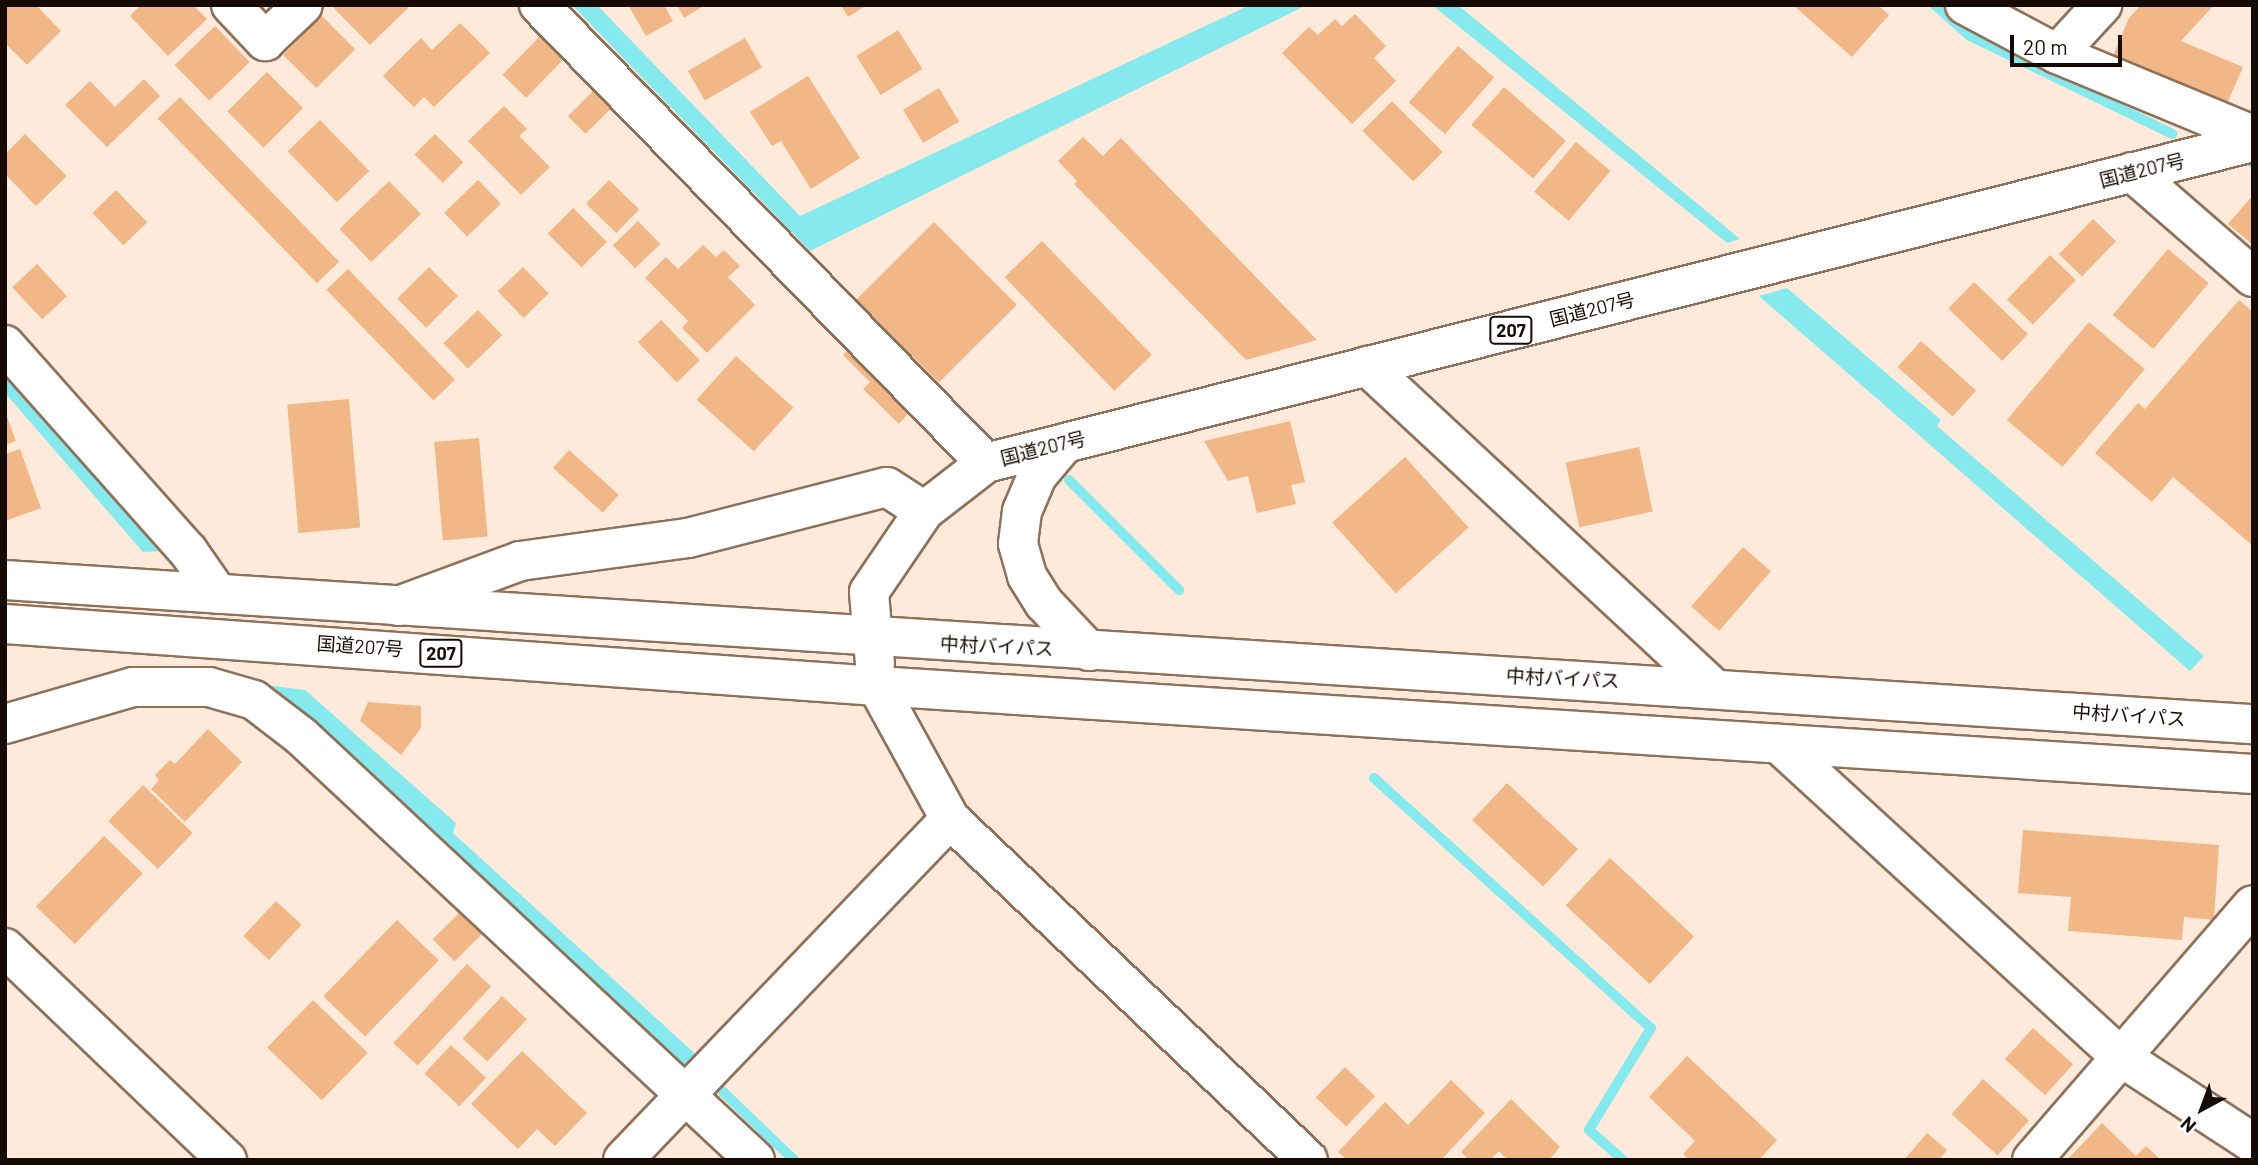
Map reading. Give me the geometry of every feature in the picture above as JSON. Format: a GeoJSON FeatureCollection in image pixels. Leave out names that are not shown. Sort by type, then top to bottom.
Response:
{"type":"FeatureCollection","features":[{"type":"Feature","properties":{"kind":"main road"},"geometry":{"type":"LineString","coordinates":[[232,5],[265,41],[303,5]]}},
{"type":"Feature","properties":{"kind":"main road"},"geometry":{"type":"LineString","coordinates":[[1965,5],[2057,54],[2253,135]]}},
{"type":"Feature","properties":{"kind":"main road"},"geometry":{"type":"LineString","coordinates":[[2057,54],[2102,5]]}},
{"type":"Feature","properties":{"kind":"main road"},"geometry":{"type":"LineString","coordinates":[[548,8],[986,463]]}},
{"type":"Feature","properties":{"kind":"main road","name":"国道207号"},"geometry":{"type":"LineString","coordinates":[[5,624],[877,686],[869,592],[924,511],[986,463],[2253,142]]}},
{"type":"Feature","properties":{"kind":"main road"},"geometry":{"type":"LineString","coordinates":[[2132,172],[2253,277]]}},
{"type":"Feature","properties":{"kind":"main road"},"geometry":{"type":"LineString","coordinates":[[5,345],[188,551],[218,594]]}},
{"type":"Feature","properties":{"kind":"main road"},"geometry":{"type":"LineString","coordinates":[[1367,366],[1712,687]]}},
{"type":"Feature","properties":{"kind":"main road"},"geometry":{"type":"LineString","coordinates":[[1065,443],[1037,476],[1023,511],[1018,544],[1027,576],[1044,603],[1089,651]]}},
{"type":"Feature","properties":{"kind":"main road"},"geometry":{"type":"LineString","coordinates":[[398,606],[520,561],[688,538],[887,487],[924,511]]}},
{"type":"Feature","properties":{"kind":"main road","name":"207"},"geometry":{"type":"LineString","coordinates":[[5,580],[873,639]]}},
{"type":"Feature","properties":{"kind":"main road","name":"中村バイパス"},"geometry":{"type":"LineString","coordinates":[[873,639],[1712,687],[2253,724]]}},
{"type":"Feature","properties":{"kind":"main road"},"geometry":{"type":"LineString","coordinates":[[877,686],[950,819],[1308,1160]]}},
{"type":"Feature","properties":{"kind":"main road","name":"207"},"geometry":{"type":"LineString","coordinates":[[877,686],[2253,774]]}},
{"type":"Feature","properties":{"kind":"main road"},"geometry":{"type":"LineString","coordinates":[[5,724],[133,687],[209,687],[254,700],[301,736],[755,1160]]}},
{"type":"Feature","properties":{"kind":"main road"},"geometry":{"type":"LineString","coordinates":[[1779,744],[2121,1057],[2253,1143]]}},
{"type":"Feature","properties":{"kind":"main road"},"geometry":{"type":"LineString","coordinates":[[623,1160],[950,819]]}},
{"type":"Feature","properties":{"kind":"main road"},"geometry":{"type":"LineString","coordinates":[[2032,1160],[2253,905]]}},
{"type":"Feature","properties":{"kind":"main road"},"geometry":{"type":"LineString","coordinates":[[5,948],[227,1160]]}},
{"type":"Feature","properties":{"kind":"water"},"geometry":{"type":"Polygon","coordinates":[[[572,5],[597,5],[800,216],[1250,5],[1307,5],[810,251],[572,5]]]}},
{"type":"Feature","properties":{"kind":"water"},"geometry":{"type":"Polygon","coordinates":[[[1432,5],[1458,5],[1740,239],[1727,243],[1432,5]]]}},
{"type":"Feature","properties":{"kind":"water"},"geometry":{"type":"Polygon","coordinates":[[[1787,288],[1941,420],[1937,426],[2204,656],[2190,671],[1759,296],[1787,288]]]}},
{"type":"Feature","properties":{"kind":"water"},"geometry":{"type":"Polygon","coordinates":[[[5,369],[162,540],[160,551],[143,552],[5,393],[5,369]]]}},
{"type":"Feature","properties":{"kind":"water"},"geometry":{"type":"Polygon","coordinates":[[[266,685],[305,690],[456,823],[453,833],[702,1060],[694,1075],[446,844],[438,844],[266,685]]]}},
{"type":"Feature","properties":{"kind":"building"},"geometry":{"type":"Polygon","coordinates":[[[5,5],[36,5],[61,31],[27,65],[5,43],[5,5]]]}},
{"type":"Feature","properties":{"kind":"building"},"geometry":{"type":"Polygon","coordinates":[[[141,5],[193,5],[207,19],[168,56],[130,16],[141,5]]]}},
{"type":"Feature","properties":{"kind":"building"},"geometry":{"type":"Polygon","coordinates":[[[331,5],[404,5],[408,8],[370,45],[331,5]]]}},
{"type":"Feature","properties":{"kind":"building"},"geometry":{"type":"Polygon","coordinates":[[[628,5],[664,5],[673,21],[646,36],[628,5]]]}},
{"type":"Feature","properties":{"kind":"building"},"geometry":{"type":"Polygon","coordinates":[[[677,5],[705,5],[684,18],[677,5]]]}},
{"type":"Feature","properties":{"kind":"building"},"geometry":{"type":"Polygon","coordinates":[[[841,5],[867,5],[848,17],[841,5]]]}},
{"type":"Feature","properties":{"kind":"building"},"geometry":{"type":"Polygon","coordinates":[[[1793,5],[1878,5],[1889,15],[1852,57],[1793,5]]]}},
{"type":"Feature","properties":{"kind":"building"},"geometry":{"type":"Polygon","coordinates":[[[2141,5],[2214,5],[2181,41],[2243,67],[2226,106],[2112,58],[2129,18],[2141,5]]]}},
{"type":"Feature","properties":{"kind":"building"},"geometry":{"type":"Polygon","coordinates":[[[1355,14],[1386,46],[1374,58],[1396,81],[1352,124],[1282,53],[1309,27],[1318,35],[1335,19],[1342,26],[1355,14]]]}},
{"type":"Feature","properties":{"kind":"building"},"geometry":{"type":"Polygon","coordinates":[[[322,16],[355,49],[316,88],[283,55],[322,16]]]}},
{"type":"Feature","properties":{"kind":"building"},"geometry":{"type":"Polygon","coordinates":[[[460,23],[490,53],[434,107],[424,97],[414,107],[383,76],[421,38],[432,50],[460,23]]]}},
{"type":"Feature","properties":{"kind":"building"},"geometry":{"type":"Polygon","coordinates":[[[215,26],[250,62],[209,101],[175,65],[215,26]]]}},
{"type":"Feature","properties":{"kind":"building"},"geometry":{"type":"Polygon","coordinates":[[[898,30],[922,69],[881,95],[856,56],[898,30]]]}},
{"type":"Feature","properties":{"kind":"building"},"geometry":{"type":"Polygon","coordinates":[[[540,36],[564,59],[526,98],[502,75],[540,36]]]}},
{"type":"Feature","properties":{"kind":"building"},"geometry":{"type":"Polygon","coordinates":[[[745,38],[762,67],[705,100],[688,71],[745,38]]]}},
{"type":"Feature","properties":{"kind":"building"},"geometry":{"type":"Polygon","coordinates":[[[1458,46],[1494,77],[1445,134],[1409,103],[1458,46]]]}},
{"type":"Feature","properties":{"kind":"building"},"geometry":{"type":"Polygon","coordinates":[[[267,72],[303,108],[263,148],[227,112],[267,72]]]}},
{"type":"Feature","properties":{"kind":"building"},"geometry":{"type":"Polygon","coordinates":[[[808,76],[860,158],[811,189],[781,141],[772,146],[750,112],[808,76]]]}},
{"type":"Feature","properties":{"kind":"building"},"geometry":{"type":"Polygon","coordinates":[[[144,79],[160,96],[107,147],[65,105],[90,81],[115,107],[144,79]]]}},
{"type":"Feature","properties":{"kind":"building"},"geometry":{"type":"Polygon","coordinates":[[[1504,87],[1566,141],[1533,179],[1471,125],[1504,87]]]}},
{"type":"Feature","properties":{"kind":"building"},"geometry":{"type":"Polygon","coordinates":[[[939,88],[959,121],[923,143],[903,110],[939,88]]]}},
{"type":"Feature","properties":{"kind":"building"},"geometry":{"type":"Polygon","coordinates":[[[594,90],[612,108],[586,134],[568,116],[594,90]]]}},
{"type":"Feature","properties":{"kind":"building"},"geometry":{"type":"Polygon","coordinates":[[[180,97],[339,262],[317,283],[158,119],[180,97]]]}},
{"type":"Feature","properties":{"kind":"building"},"geometry":{"type":"Polygon","coordinates":[[[1392,101],[1443,152],[1413,182],[1362,131],[1392,101]]]}},
{"type":"Feature","properties":{"kind":"building"},"geometry":{"type":"Polygon","coordinates":[[[504,106],[527,129],[519,136],[550,167],[521,195],[468,141],[504,106]]]}},
{"type":"Feature","properties":{"kind":"building"},"geometry":{"type":"Polygon","coordinates":[[[320,120],[369,171],[337,202],[288,151],[320,120]]]}},
{"type":"Feature","properties":{"kind":"building"},"geometry":{"type":"Polygon","coordinates":[[[25,134],[67,176],[36,206],[5,174],[5,154],[25,134]]]}},
{"type":"Feature","properties":{"kind":"building"},"geometry":{"type":"Polygon","coordinates":[[[435,134],[463,162],[443,183],[414,155],[435,134]]]}},
{"type":"Feature","properties":{"kind":"building"},"geometry":{"type":"Polygon","coordinates":[[[1083,137],[1103,156],[1121,138],[1317,340],[1246,360],[1074,184],[1077,181],[1058,161],[1083,137]]]}},
{"type":"Feature","properties":{"kind":"building"},"geometry":{"type":"Polygon","coordinates":[[[1576,142],[1610,171],[1569,221],[1534,192],[1576,142]]]}},
{"type":"Feature","properties":{"kind":"building"},"geometry":{"type":"Polygon","coordinates":[[[478,180],[501,204],[467,236],[444,213],[478,180]]]}},
{"type":"Feature","properties":{"kind":"building"},"geometry":{"type":"Polygon","coordinates":[[[609,180],[639,209],[616,233],[586,204],[609,180]]]}},
{"type":"Feature","properties":{"kind":"building"},"geometry":{"type":"Polygon","coordinates":[[[389,181],[421,214],[371,262],[339,229],[389,181]]]}},
{"type":"Feature","properties":{"kind":"building"},"geometry":{"type":"Polygon","coordinates":[[[116,190],[147,222],[124,245],[92,213],[116,190]]]}},
{"type":"Feature","properties":{"kind":"building"},"geometry":{"type":"Polygon","coordinates":[[[2253,195],[2253,245],[2228,224],[2253,195]]]}},
{"type":"Feature","properties":{"kind":"building"},"geometry":{"type":"Polygon","coordinates":[[[573,208],[607,242],[581,267],[548,233],[573,208]]]}},
{"type":"Feature","properties":{"kind":"building"},"geometry":{"type":"Polygon","coordinates":[[[2093,219],[2116,241],[2082,276],[2059,254],[2093,219]]]}},
{"type":"Feature","properties":{"kind":"building"},"geometry":{"type":"Polygon","coordinates":[[[638,221],[660,244],[635,268],[613,245],[638,221]]]}},
{"type":"Feature","properties":{"kind":"building"},"geometry":{"type":"Polygon","coordinates":[[[934,222],[1017,305],[939,383],[856,300],[934,222]]]}},
{"type":"Feature","properties":{"kind":"building"},"geometry":{"type":"Polygon","coordinates":[[[1042,241],[1152,355],[1114,391],[1005,277],[1042,241]]]}},
{"type":"Feature","properties":{"kind":"building"},"geometry":{"type":"Polygon","coordinates":[[[703,245],[716,257],[724,250],[740,266],[728,277],[755,305],[707,353],[682,328],[688,321],[645,278],[666,257],[678,269],[703,245]]]}},
{"type":"Feature","properties":{"kind":"building"},"geometry":{"type":"Polygon","coordinates":[[[2168,249],[2209,283],[2153,349],[2113,315],[2168,249]]]}},
{"type":"Feature","properties":{"kind":"building"},"geometry":{"type":"Polygon","coordinates":[[[2050,255],[2076,280],[2033,325],[2007,300],[2050,255]]]}},
{"type":"Feature","properties":{"kind":"building"},"geometry":{"type":"Polygon","coordinates":[[[37,264],[67,296],[42,319],[12,287],[37,264]]]}},
{"type":"Feature","properties":{"kind":"building"},"geometry":{"type":"Polygon","coordinates":[[[429,267],[458,296],[426,328],[397,299],[429,267]]]}},
{"type":"Feature","properties":{"kind":"building"},"geometry":{"type":"Polygon","coordinates":[[[523,267],[549,294],[524,318],[498,291],[523,267]]]}},
{"type":"Feature","properties":{"kind":"building"},"geometry":{"type":"Polygon","coordinates":[[[348,269],[455,380],[433,401],[326,290],[348,269]]]}},
{"type":"Feature","properties":{"kind":"building"},"geometry":{"type":"Polygon","coordinates":[[[1974,282],[2028,334],[2002,361],[1948,309],[1974,282]]]}},
{"type":"Feature","properties":{"kind":"building"},"geometry":{"type":"Polygon","coordinates":[[[2239,300],[2253,312],[2253,546],[2173,477],[2152,502],[2095,453],[2138,403],[2145,409],[2239,300]]]}},
{"type":"Feature","properties":{"kind":"building"},"geometry":{"type":"Polygon","coordinates":[[[478,310],[502,335],[468,369],[443,343],[478,310]]]}},
{"type":"Feature","properties":{"kind":"building"},"geometry":{"type":"Polygon","coordinates":[[[661,320],[700,360],[677,383],[638,342],[661,320]]]}},
{"type":"Feature","properties":{"kind":"building"},"geometry":{"type":"Polygon","coordinates":[[[2089,322],[2145,369],[2063,467],[2007,420],[2089,322]]]}},
{"type":"Feature","properties":{"kind":"building"},"geometry":{"type":"Polygon","coordinates":[[[1921,341],[1976,391],[1953,417],[1898,367],[1921,341]]]}},
{"type":"Feature","properties":{"kind":"building"},"geometry":{"type":"Polygon","coordinates":[[[852,346],[914,407],[899,424],[863,389],[870,382],[843,355],[852,346]]]}},
{"type":"Feature","properties":{"kind":"building"},"geometry":{"type":"Polygon","coordinates":[[[736,356],[793,408],[754,451],[697,400],[736,356]]]}},
{"type":"Feature","properties":{"kind":"building"},"geometry":{"type":"Polygon","coordinates":[[[349,399],[360,528],[298,533],[287,404],[349,399]]]}},
{"type":"Feature","properties":{"kind":"building"},"geometry":{"type":"Polygon","coordinates":[[[5,411],[16,441],[5,445],[5,411]]]}},
{"type":"Feature","properties":{"kind":"building"},"geometry":{"type":"Polygon","coordinates":[[[1290,421],[1305,482],[1291,485],[1296,504],[1257,513],[1248,476],[1228,481],[1204,441],[1290,421]]]}},
{"type":"Feature","properties":{"kind":"building"},"geometry":{"type":"Polygon","coordinates":[[[479,438],[488,537],[443,541],[434,442],[479,438]]]}},
{"type":"Feature","properties":{"kind":"building"},"geometry":{"type":"Polygon","coordinates":[[[1639,447],[1653,512],[1579,527],[1566,463],[1639,447]]]}},
{"type":"Feature","properties":{"kind":"building"},"geometry":{"type":"Polygon","coordinates":[[[20,449],[41,508],[5,521],[5,454],[20,449]]]}},
{"type":"Feature","properties":{"kind":"building"},"geometry":{"type":"Polygon","coordinates":[[[569,450],[619,495],[603,513],[553,468],[569,450]]]}},
{"type":"Feature","properties":{"kind":"building"},"geometry":{"type":"Polygon","coordinates":[[[1405,457],[1469,528],[1396,593],[1332,523],[1405,457]]]}},
{"type":"Feature","properties":{"kind":"building"},"geometry":{"type":"Polygon","coordinates":[[[1743,547],[1771,571],[1719,631],[1691,607],[1743,547]]]}},
{"type":"Feature","properties":{"kind":"building"},"geometry":{"type":"Polygon","coordinates":[[[368,702],[421,706],[421,728],[401,755],[360,721],[368,702]]]}},
{"type":"Feature","properties":{"kind":"building"},"geometry":{"type":"Polygon","coordinates":[[[208,729],[242,762],[185,822],[151,789],[159,780],[155,775],[170,760],[175,764],[208,729]]]}},
{"type":"Feature","properties":{"kind":"building"},"geometry":{"type":"Polygon","coordinates":[[[1507,783],[1578,849],[1543,886],[1472,820],[1507,783]]]}},
{"type":"Feature","properties":{"kind":"building"},"geometry":{"type":"Polygon","coordinates":[[[143,785],[193,833],[158,869],[108,821],[143,785]]]}},
{"type":"Feature","properties":{"kind":"building"},"geometry":{"type":"Polygon","coordinates":[[[2023,830],[2219,845],[2214,920],[2184,917],[2182,940],[2068,931],[2071,897],[2018,893],[2023,830]]]}},
{"type":"Feature","properties":{"kind":"building"},"geometry":{"type":"Polygon","coordinates":[[[104,836],[143,874],[75,944],[36,906],[104,836]]]}},
{"type":"Feature","properties":{"kind":"building"},"geometry":{"type":"Polygon","coordinates":[[[1610,858],[1694,936],[1650,984],[1566,906],[1610,858]]]}},
{"type":"Feature","properties":{"kind":"building"},"geometry":{"type":"Polygon","coordinates":[[[276,901],[302,925],[269,960],[243,936],[276,901]]]}},
{"type":"Feature","properties":{"kind":"building"},"geometry":{"type":"Polygon","coordinates":[[[461,911],[483,933],[455,961],[433,939],[461,911]]]}},
{"type":"Feature","properties":{"kind":"building"},"geometry":{"type":"Polygon","coordinates":[[[397,920],[439,960],[365,1037],[323,996],[397,920]]]}},
{"type":"Feature","properties":{"kind":"building"},"geometry":{"type":"Polygon","coordinates":[[[467,964],[491,987],[417,1065],[393,1043],[467,964]]]}},
{"type":"Feature","properties":{"kind":"building"},"geometry":{"type":"Polygon","coordinates":[[[502,996],[527,1019],[487,1062],[462,1038],[502,996]]]}},
{"type":"Feature","properties":{"kind":"building"},"geometry":{"type":"Polygon","coordinates":[[[313,1000],[368,1053],[322,1100],[267,1047],[313,1000]]]}},
{"type":"Feature","properties":{"kind":"building"},"geometry":{"type":"Polygon","coordinates":[[[2033,1028],[2073,1064],[2045,1095],[2005,1059],[2033,1028]]]}},
{"type":"Feature","properties":{"kind":"building"},"geometry":{"type":"Polygon","coordinates":[[[451,1045],[486,1078],[460,1106],[424,1074],[451,1045]]]}},
{"type":"Feature","properties":{"kind":"building"},"geometry":{"type":"Polygon","coordinates":[[[522,1051],[587,1113],[555,1146],[537,1129],[518,1149],[471,1104],[522,1051]]]}},
{"type":"Feature","properties":{"kind":"building"},"geometry":{"type":"Polygon","coordinates":[[[1687,1056],[1777,1140],[1759,1160],[1689,1160],[1683,1154],[1695,1141],[1649,1097],[1687,1056]]]}},
{"type":"Feature","properties":{"kind":"building"},"geometry":{"type":"Polygon","coordinates":[[[1345,1067],[1375,1096],[1346,1126],[1316,1097],[1345,1067]]]}},
{"type":"Feature","properties":{"kind":"building"},"geometry":{"type":"Polygon","coordinates":[[[1983,1079],[2029,1120],[1998,1155],[1952,1114],[1983,1079]]]}},
{"type":"Feature","properties":{"kind":"building"},"geometry":{"type":"Polygon","coordinates":[[[1451,1080],[1485,1113],[1441,1160],[1347,1160],[1338,1152],[1385,1102],[1408,1125],[1451,1080]]]}},
{"type":"Feature","properties":{"kind":"building"},"geometry":{"type":"Polygon","coordinates":[[[1511,1099],[1560,1147],[1549,1160],[1508,1160],[1499,1151],[1490,1160],[1469,1160],[1461,1152],[1511,1099]]]}},
{"type":"Feature","properties":{"kind":"building"},"geometry":{"type":"Polygon","coordinates":[[[2102,1123],[2136,1156],[2146,1146],[2161,1160],[2067,1160],[2102,1123]]]}},
{"type":"Feature","properties":{"kind":"building"},"geometry":{"type":"Polygon","coordinates":[[[1927,1133],[1947,1150],[1939,1160],[1904,1160],[1927,1133]]]}},
{"type":"Feature","properties":{"kind":"waterway"},"geometry":{"type":"LineString","coordinates":[[1935,5],[1970,36],[2173,134]]}},
{"type":"Feature","properties":{"kind":"waterway"},"geometry":{"type":"LineString","coordinates":[[1069,480],[1179,590]]}},
{"type":"Feature","properties":{"kind":"waterway"},"geometry":{"type":"LineString","coordinates":[[1374,778],[1651,1028],[1589,1130],[1623,1160]]}},
{"type":"Feature","properties":{"kind":"waterway"},"geometry":{"type":"LineString","coordinates":[[717,1086],[794,1160]]}}]}
